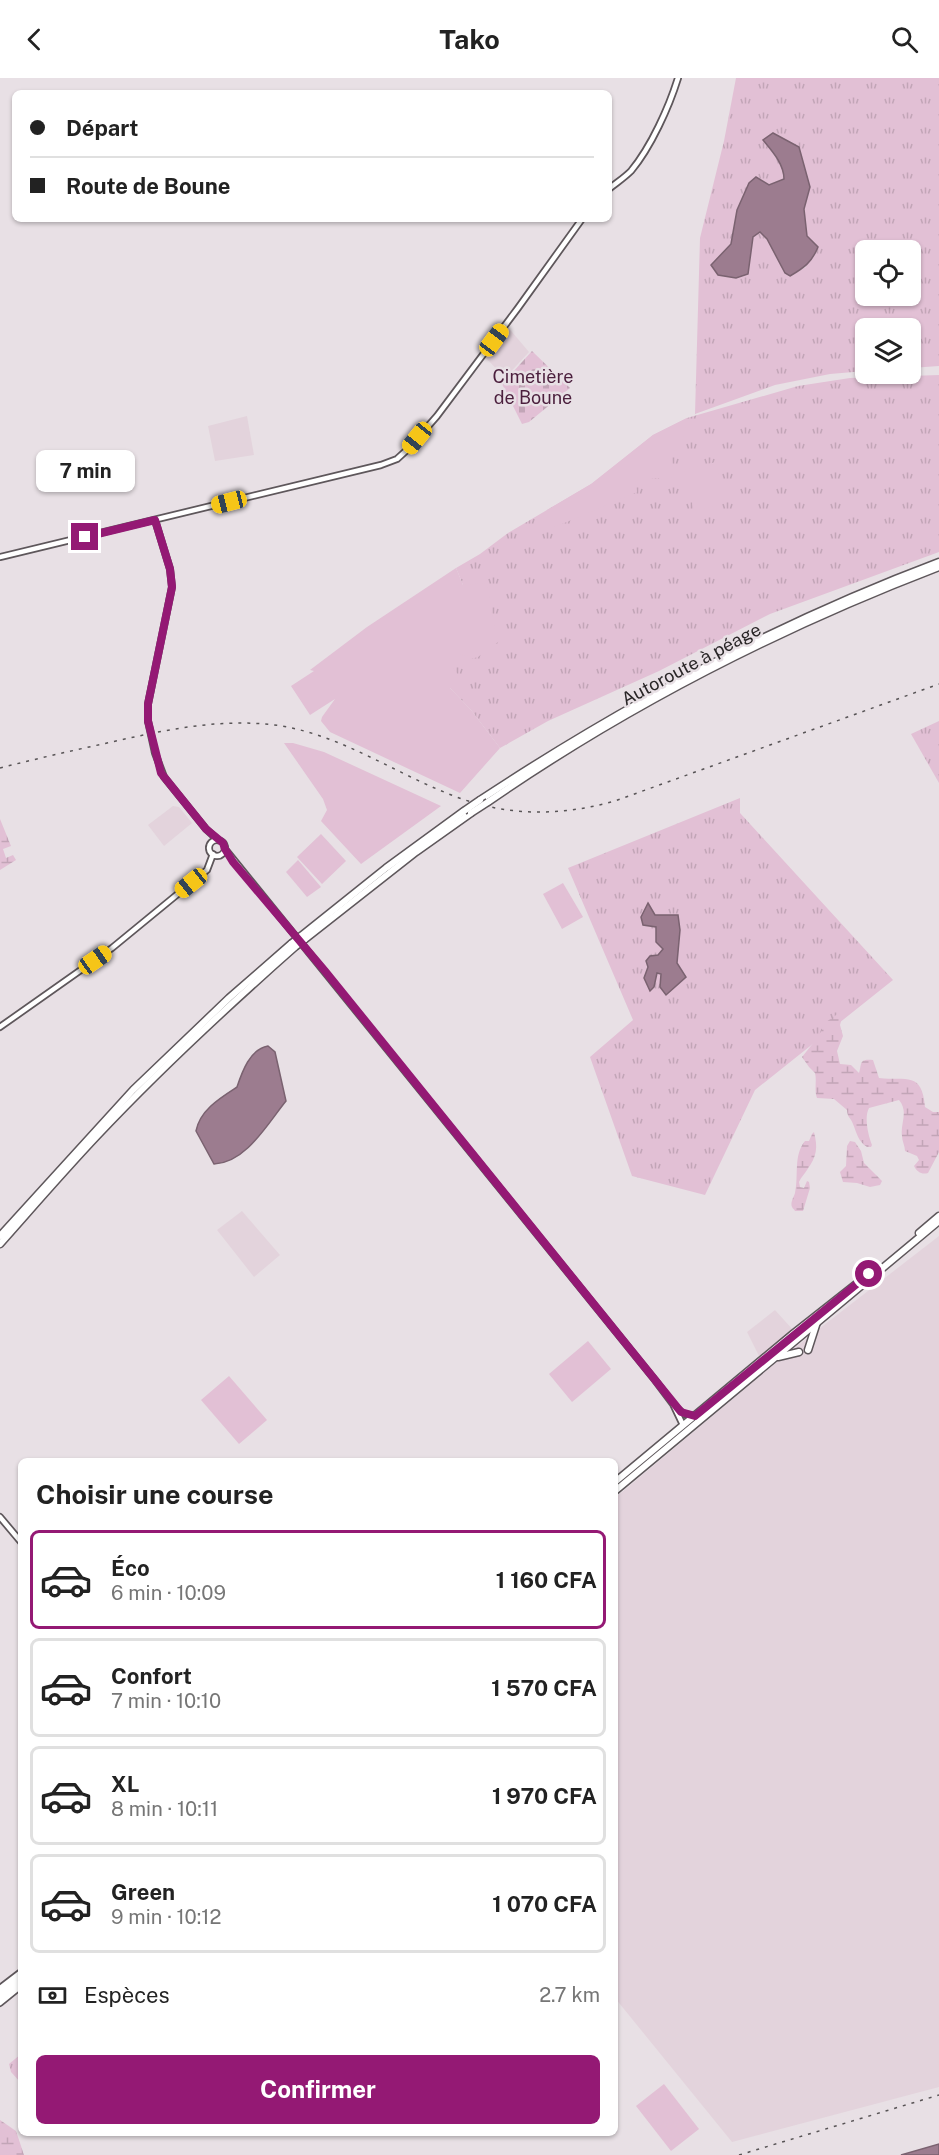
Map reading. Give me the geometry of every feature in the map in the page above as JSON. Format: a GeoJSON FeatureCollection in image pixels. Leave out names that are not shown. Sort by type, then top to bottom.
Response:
{"type":"FeatureCollection","features":[{"type":"Feature","properties":{"kind":"highway"},"geometry":{"type":"LineString","coordinates":[[0,1236],[133,1090],[222,1005],[386,868],[468,812],[480,800],[593,729],[724,657],[816,612],[939,562]]}},
{"type":"Feature","properties":{"kind":"highway","name":"Autoroute à péage"},"geometry":{"type":"LineString","coordinates":[[468,812],[488,802],[525,776],[614,722],[714,667],[831,611],[939,567]]}},
{"type":"Feature","properties":{"kind":"highway"},"geometry":{"type":"LineString","coordinates":[[0,1244],[97,1136],[142,1090],[294,945]]}},
{"type":"Feature","properties":{"kind":"highway"},"geometry":{"type":"LineString","coordinates":[[618,1479],[939,1216]]}},
{"type":"Feature","properties":{"kind":"highway"},"geometry":{"type":"LineString","coordinates":[[618,1489],[939,1221]]}},
{"type":"Feature","properties":{"kind":"highway"},"geometry":{"type":"LineString","coordinates":[[808,1350],[817,1322]]}},
{"type":"Feature","properties":{"kind":"highway"},"geometry":{"type":"LineString","coordinates":[[775,1358],[799,1352]]}},
{"type":"Feature","properties":{"kind":"highway"},"geometry":{"type":"LineString","coordinates":[[0,2001],[18,1978]]}},
{"type":"Feature","properties":{"kind":"highway"},"geometry":{"type":"LineString","coordinates":[[5,1994],[18,1985]]}},
{"type":"Feature","properties":{"kind":"street"},"geometry":{"type":"LineString","coordinates":[[612,187],[630,172],[640,158],[665,110],[678,78]]}},
{"type":"Feature","properties":{"kind":"street"},"geometry":{"type":"LineString","coordinates":[[0,557],[381,465],[397,459],[437,416],[580,222]]}},
{"type":"Feature","properties":{"kind":"street"},"geometry":{"type":"LineString","coordinates":[[155,520],[170,569],[172,587],[148,704],[148,721],[155,753],[164,777],[206,829],[223,843],[233,862],[354,1007],[673,1404],[684,1414],[695,1416]]}},
{"type":"Feature","properties":{"kind":"street"},"geometry":{"type":"LineString","coordinates":[[206,829],[210,846],[216,855],[233,862]]}},
{"type":"Feature","properties":{"kind":"street"},"geometry":{"type":"LineString","coordinates":[[210,846],[212,842],[218,840]]}},
{"type":"Feature","properties":{"kind":"street"},"geometry":{"type":"LineString","coordinates":[[0,1027],[112,948],[207,870],[216,855],[225,849]]}},
{"type":"Feature","properties":{"kind":"street"},"geometry":{"type":"LineString","coordinates":[[673,1404],[683,1425]]}},
{"type":"Feature","properties":{"kind":"street"},"geometry":{"type":"LineString","coordinates":[[0,1517],[18,1538]]}},
{"type":"Feature","properties":{"kind":"street"},"geometry":{"type":"LineString","coordinates":[[0,1988],[18,1976]]}},
{"type":"Feature","properties":{"kind":"shaded area"},"geometry":{"type":"Polygon","coordinates":[[[773,133],[799,147],[810,187],[804,209],[807,236],[818,247],[807,264],[790,276],[785,273],[767,239],[760,232],[753,237],[748,274],[736,278],[718,275],[711,265],[731,244],[737,210],[749,183],[756,177],[769,185],[784,179],[780,163],[763,140],[773,133]]]}},
{"type":"Feature","properties":{"kind":"shaded area"},"geometry":{"type":"Polygon","coordinates":[[[507,326],[529,352],[505,378],[485,357],[507,326]]]}},
{"type":"Feature","properties":{"kind":"shaded area"},"geometry":{"type":"Polygon","coordinates":[[[247,416],[254,455],[215,461],[208,426],[247,416]]]}},
{"type":"Feature","properties":{"kind":"shaded area"},"geometry":{"type":"Polygon","coordinates":[[[173,806],[179,807],[192,823],[164,846],[148,825],[173,806]]]}},
{"type":"Feature","properties":{"kind":"shaded area"},"geometry":{"type":"Polygon","coordinates":[[[648,903],[655,915],[678,915],[680,930],[677,963],[686,977],[666,995],[660,987],[661,974],[657,973],[654,987],[650,991],[644,978],[648,967],[646,961],[650,956],[658,955],[663,949],[656,942],[656,927],[643,925],[641,917],[648,903]]]}},
{"type":"Feature","properties":{"kind":"shaded area"},"geometry":{"type":"Polygon","coordinates":[[[268,1046],[275,1052],[286,1101],[246,1149],[226,1162],[214,1164],[196,1131],[198,1124],[212,1105],[237,1087],[244,1068],[252,1056],[268,1046]]]}},
{"type":"Feature","properties":{"kind":"shaded area"},"geometry":{"type":"Polygon","coordinates":[[[242,1211],[280,1255],[254,1277],[217,1230],[242,1211]]]}},
{"type":"Feature","properties":{"kind":"shaded area"},"geometry":{"type":"Polygon","coordinates":[[[939,1236],[939,2087],[732,2142],[618,2002],[618,1495],[784,1356],[939,1236]]]}},
{"type":"Feature","properties":{"kind":"shaded area"},"geometry":{"type":"Polygon","coordinates":[[[775,1310],[794,1331],[760,1358],[747,1332],[775,1310]]]}},
{"type":"Feature","properties":{"kind":"shaded area"},"geometry":{"type":"Polygon","coordinates":[[[939,2144],[939,2155],[901,2155],[939,2144]]]}},
{"type":"Feature","properties":{"kind":"green space"},"geometry":{"type":"Polygon","coordinates":[[[736,78],[939,78],[939,366],[921,367],[921,318],[855,318],[855,372],[830,374],[775,385],[695,414],[700,238],[724,141],[736,78]],[[773,133],[763,140],[780,163],[784,179],[769,185],[756,177],[749,183],[737,210],[731,244],[711,265],[748,274],[753,237],[760,232],[767,239],[785,273],[790,276],[806,267],[807,236],[804,209],[810,187],[781,138],[773,133]]]}},
{"type":"Feature","properties":{"kind":"green space","name":"Cimetière de Boune"},"geometry":{"type":"Polygon","coordinates":[[[532,351],[570,388],[529,422],[522,424],[502,384],[532,351]]]}},
{"type":"Feature","properties":{"kind":"green space"},"geometry":{"type":"Polygon","coordinates":[[[939,375],[939,552],[770,614],[659,671],[548,721],[500,748],[471,710],[450,688],[448,661],[463,585],[456,568],[508,533],[591,484],[653,435],[687,418],[798,386],[855,378],[855,384],[921,384],[921,376],[939,375]]]}},
{"type":"Feature","properties":{"kind":"green space"},"geometry":{"type":"Polygon","coordinates":[[[687,418],[681,449],[671,452],[674,476],[663,481],[658,478],[635,481],[637,492],[555,527],[547,510],[593,483],[653,435],[687,418]]]}},
{"type":"Feature","properties":{"kind":"green space"},"geometry":{"type":"Polygon","coordinates":[[[716,462],[726,503],[694,511],[684,470],[716,462]]]}},
{"type":"Feature","properties":{"kind":"green space"},"geometry":{"type":"Polygon","coordinates":[[[456,568],[463,585],[487,583],[495,630],[502,639],[478,657],[471,659],[468,656],[457,654],[452,649],[449,661],[458,675],[450,688],[471,710],[500,748],[460,793],[330,732],[321,721],[335,699],[310,715],[291,686],[314,671],[310,670],[367,627],[456,568]]]}},
{"type":"Feature","properties":{"kind":"green space"},"geometry":{"type":"Polygon","coordinates":[[[939,721],[939,783],[911,734],[939,721]]]}},
{"type":"Feature","properties":{"kind":"green space"},"geometry":{"type":"Polygon","coordinates":[[[284,743],[293,743],[324,752],[441,806],[361,864],[321,821],[327,810],[323,799],[284,743]]]}},
{"type":"Feature","properties":{"kind":"green space"},"geometry":{"type":"Polygon","coordinates":[[[740,798],[740,813],[893,980],[755,1090],[705,1195],[632,1176],[590,1057],[633,1020],[568,868],[740,798]]]}},
{"type":"Feature","properties":{"kind":"green space"},"geometry":{"type":"Polygon","coordinates":[[[0,819],[11,846],[3,849],[6,858],[13,855],[16,860],[0,870],[0,819]]]}},
{"type":"Feature","properties":{"kind":"green space"},"geometry":{"type":"Polygon","coordinates":[[[321,834],[346,861],[322,884],[297,857],[321,834]]]}},
{"type":"Feature","properties":{"kind":"green space"},"geometry":{"type":"Polygon","coordinates":[[[298,860],[321,887],[307,897],[286,872],[298,860]]]}},
{"type":"Feature","properties":{"kind":"green space"},"geometry":{"type":"Polygon","coordinates":[[[563,883],[583,917],[562,929],[543,894],[563,883]]]}},
{"type":"Feature","properties":{"kind":"green space"},"geometry":{"type":"Polygon","coordinates":[[[839,1013],[843,1014],[840,1025],[843,1036],[837,1051],[840,1064],[851,1065],[859,1073],[863,1061],[873,1060],[879,1078],[905,1079],[917,1083],[925,1107],[933,1112],[939,1112],[939,1152],[928,1173],[917,1170],[914,1166],[919,1160],[917,1156],[905,1151],[902,1138],[903,1109],[899,1100],[869,1108],[867,1121],[872,1145],[867,1147],[858,1137],[847,1110],[834,1099],[817,1098],[815,1073],[802,1057],[818,1037],[826,1022],[839,1013]]]}},
{"type":"Feature","properties":{"kind":"green space"},"geometry":{"type":"Polygon","coordinates":[[[814,1132],[815,1156],[799,1182],[800,1187],[804,1188],[807,1181],[809,1182],[810,1188],[803,1211],[795,1211],[791,1203],[795,1193],[799,1153],[805,1141],[809,1141],[814,1132]]]}},
{"type":"Feature","properties":{"kind":"green space"},"geometry":{"type":"Polygon","coordinates":[[[850,1141],[855,1142],[861,1151],[864,1163],[882,1181],[880,1185],[870,1187],[843,1182],[840,1172],[846,1166],[847,1146],[850,1141]]]}},
{"type":"Feature","properties":{"kind":"green space"},"geometry":{"type":"Polygon","coordinates":[[[588,1341],[611,1369],[572,1402],[549,1374],[588,1341]]]}},
{"type":"Feature","properties":{"kind":"green space"},"geometry":{"type":"Polygon","coordinates":[[[229,1376],[267,1420],[239,1444],[201,1400],[229,1376]]]}},
{"type":"Feature","properties":{"kind":"green space"},"geometry":{"type":"Polygon","coordinates":[[[18,2056],[18,2080],[11,2072],[9,2064],[18,2056]]]}},
{"type":"Feature","properties":{"kind":"green space"},"geometry":{"type":"Polygon","coordinates":[[[664,2084],[699,2129],[671,2151],[636,2106],[664,2084]]]}},
{"type":"Feature","properties":{"kind":"green space"},"geometry":{"type":"Polygon","coordinates":[[[0,2120],[16,2131],[24,2155],[0,2155],[0,2120]]]}},
{"type":"Feature","properties":{"kind":"railway"},"geometry":{"type":"LineString","coordinates":[[0,768],[129,738],[194,726],[260,724],[282,726],[327,738],[433,787],[474,803],[514,811],[555,812],[615,801],[939,684]]}},
{"type":"Feature","properties":{"kind":"railway"},"geometry":{"type":"LineString","coordinates":[[739,2155],[939,2095]]}},
{"type":"Feature","properties":{"kind":"route"},"geometry":{"type":"LineString","coordinates":[[85,537],[155,520],[172,581],[147,713],[161,773],[206,829],[223,843],[233,862],[325,971],[681,1412],[695,1416],[869,1274]]}}]}
